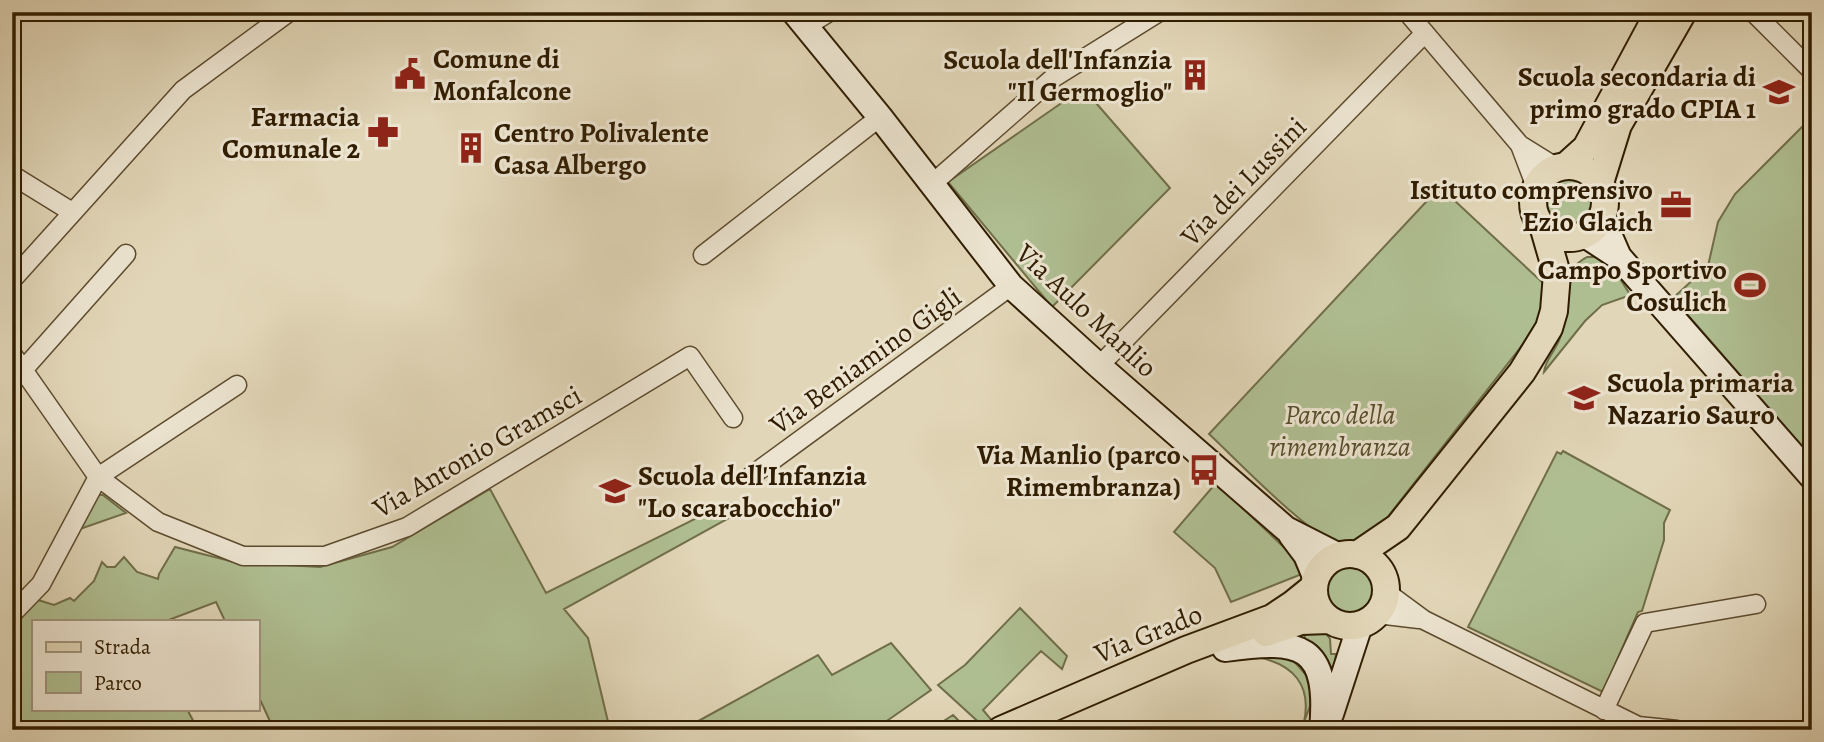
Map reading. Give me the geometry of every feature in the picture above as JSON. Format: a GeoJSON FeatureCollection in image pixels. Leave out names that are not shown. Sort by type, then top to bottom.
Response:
{"type":"FeatureCollection","features":[{"type":"Feature","properties":{"kind":"main road"},"geometry":{"type":"LineString","coordinates":[[1362,608],[1398,527],[1493,410],[1549,328],[1555,311],[1557,274],[1544,229],[1533,209],[1536,187],[1541,179],[1586,148],[1659,12]]}},
{"type":"Feature","properties":{"kind":"main road"},"geometry":{"type":"LineString","coordinates":[[1600,183],[1618,125],[1683,12]]}},
{"type":"Feature","properties":{"kind":"main road"},"geometry":{"type":"LineString","coordinates":[[1557,274],[1568,254],[1605,206],[1600,183],[1585,170],[1561,167]]}},
{"type":"Feature","properties":{"kind":"main road"},"geometry":{"type":"LineString","coordinates":[[1544,229],[1563,238],[1587,230]]}},
{"type":"Feature","properties":{"kind":"main road","name":"Via Grado"},"geometry":{"type":"LineString","coordinates":[[1001,730],[1186,650],[1272,618],[1293,604],[1315,583],[1321,569],[1329,561],[1348,555],[1398,527]]}},
{"type":"Feature","properties":{"kind":"main road"},"geometry":{"type":"LineString","coordinates":[[1348,555],[1367,559],[1362,608]]}},
{"type":"Feature","properties":{"kind":"main road"},"geometry":{"type":"LineString","coordinates":[[1315,583],[1317,606],[1362,608]]}},
{"type":"Feature","properties":{"kind":"main road","name":"Via Grado"},"geometry":{"type":"LineString","coordinates":[[1040,730],[1225,649],[1291,624],[1362,608]]}},
{"type":"Feature","properties":{"kind":"street"},"geometry":{"type":"LineString","coordinates":[[12,280],[183,90],[289,12]]}},
{"type":"Feature","properties":{"kind":"street"},"geometry":{"type":"LineString","coordinates":[[800,20],[829,12]]}},
{"type":"Feature","properties":{"kind":"street"},"geometry":{"type":"LineString","coordinates":[[932,184],[1053,78],[1158,12]]}},
{"type":"Feature","properties":{"kind":"street"},"geometry":{"type":"LineString","coordinates":[[1754,12],[1812,71]]}},
{"type":"Feature","properties":{"kind":"street"},"geometry":{"type":"LineString","coordinates":[[1409,13],[1520,145],[1536,187]]}},
{"type":"Feature","properties":{"kind":"street","name":"Via Aulo Manlio"},"geometry":{"type":"LineString","coordinates":[[800,20],[880,117],[1011,286],[1098,366],[1286,529],[1306,555],[1315,583]]}},
{"type":"Feature","properties":{"kind":"street","name":"Via dei Lussini"},"geometry":{"type":"LineString","coordinates":[[1098,366],[1425,33]]}},
{"type":"Feature","properties":{"kind":"street"},"geometry":{"type":"LineString","coordinates":[[703,255],[880,117]]}},
{"type":"Feature","properties":{"kind":"street"},"geometry":{"type":"LineString","coordinates":[[1520,145],[1561,167]]}},
{"type":"Feature","properties":{"kind":"street"},"geometry":{"type":"LineString","coordinates":[[12,175],[72,212]]}},
{"type":"Feature","properties":{"kind":"street"},"geometry":{"type":"LineString","coordinates":[[1587,230],[1620,258],[1812,477]]}},
{"type":"Feature","properties":{"kind":"street"},"geometry":{"type":"LineString","coordinates":[[23,370],[126,254]]}},
{"type":"Feature","properties":{"kind":"street","name":"Via Beniamino Gigli"},"geometry":{"type":"LineString","coordinates":[[751,476],[1011,286]]}},
{"type":"Feature","properties":{"kind":"street","name":"Via Antonio Gramsci"},"geometry":{"type":"LineString","coordinates":[[12,354],[98,477],[158,522],[243,556],[325,556],[407,527],[690,356],[733,418]]}},
{"type":"Feature","properties":{"kind":"street"},"geometry":{"type":"LineString","coordinates":[[12,614],[41,584],[98,477],[237,385]]}},
{"type":"Feature","properties":{"kind":"street","name":"Via Aulo Manlio"},"geometry":{"type":"LineString","coordinates":[[1286,529],[1348,555]]}},
{"type":"Feature","properties":{"kind":"street"},"geometry":{"type":"LineString","coordinates":[[1604,710],[1645,623],[1756,604]]}},
{"type":"Feature","properties":{"kind":"street"},"geometry":{"type":"LineString","coordinates":[[1323,730],[1362,608],[1424,620],[1638,726],[1677,730]]}},
{"type":"Feature","properties":{"kind":"street"},"geometry":{"type":"LineString","coordinates":[[1225,649],[1263,644],[1284,645],[1310,658],[1323,683],[1323,730]]}},
{"type":"Feature","properties":{"kind":"green space"},"geometry":{"type":"Polygon","coordinates":[[[1083,88],[1170,188],[1052,307],[948,182],[1083,88]]]}},
{"type":"Feature","properties":{"kind":"green space","name":"Campo Sportivo Cosulich"},"geometry":{"type":"Polygon","coordinates":[[[1812,117],[1812,450],[1808,453],[1673,298],[1708,266],[1718,222],[1735,194],[1812,117]]]}},
{"type":"Feature","properties":{"kind":"green space"},"geometry":{"type":"Polygon","coordinates":[[[1570,174],[1586,179],[1594,187],[1599,203],[1594,219],[1586,227],[1570,232],[1554,227],[1546,219],[1541,203],[1546,187],[1554,179],[1570,174]]]}},
{"type":"Feature","properties":{"kind":"green space","name":"Parco della rimembranza"},"geometry":{"type":"Polygon","coordinates":[[[1440,187],[1543,283],[1541,313],[1535,329],[1386,519],[1360,541],[1340,544],[1327,539],[1293,513],[1209,434],[1440,187]]]}},
{"type":"Feature","properties":{"kind":"green space"},"geometry":{"type":"Polygon","coordinates":[[[1587,257],[1597,257],[1619,277],[1629,293],[1628,296],[1602,305],[1585,321],[1544,372],[1560,338],[1575,267],[1587,257]]]}},
{"type":"Feature","properties":{"kind":"green space"},"geometry":{"type":"Polygon","coordinates":[[[1563,451],[1670,510],[1664,523],[1664,540],[1642,611],[1638,612],[1603,692],[1468,627],[1557,452],[1561,454],[1563,451]]]}},
{"type":"Feature","properties":{"kind":"green space"},"geometry":{"type":"Polygon","coordinates":[[[1216,483],[1290,553],[1302,574],[1231,602],[1215,568],[1174,532],[1216,483]]]}},
{"type":"Feature","properties":{"kind":"green space"},"geometry":{"type":"Polygon","coordinates":[[[490,489],[546,593],[729,502],[747,508],[564,609],[588,638],[610,730],[274,730],[259,697],[259,620],[225,620],[216,602],[169,620],[32,620],[32,710],[188,710],[198,730],[12,730],[12,625],[38,600],[54,605],[70,598],[74,601],[94,581],[102,562],[107,567],[115,567],[124,557],[137,572],[158,579],[175,547],[234,562],[320,567],[392,547],[490,489]]]}},
{"type":"Feature","properties":{"kind":"green space"},"geometry":{"type":"Polygon","coordinates":[[[97,495],[103,495],[126,513],[80,529],[97,495]]]}},
{"type":"Feature","properties":{"kind":"green space"},"geometry":{"type":"Polygon","coordinates":[[[1349,562],[1360,564],[1369,570],[1375,579],[1375,601],[1369,610],[1360,616],[1349,618],[1338,616],[1329,610],[1323,601],[1321,590],[1323,579],[1329,570],[1338,564],[1349,562]]]}},
{"type":"Feature","properties":{"kind":"green space"},"geometry":{"type":"Polygon","coordinates":[[[1020,608],[1067,656],[1062,669],[1041,651],[983,710],[994,723],[984,727],[938,685],[965,665],[1020,608]]]}},
{"type":"Feature","properties":{"kind":"green space"},"geometry":{"type":"Polygon","coordinates":[[[1325,632],[1330,639],[1331,654],[1336,654],[1332,688],[1302,644],[1306,633],[1325,632]]]}},
{"type":"Feature","properties":{"kind":"green space"},"geometry":{"type":"Polygon","coordinates":[[[891,643],[931,690],[881,725],[883,730],[682,730],[818,655],[832,675],[891,643]]]}},
{"type":"Feature","properties":{"kind":"green space"},"geometry":{"type":"Polygon","coordinates":[[[1264,655],[1293,660],[1306,675],[1311,685],[1312,701],[1304,722],[1305,697],[1297,678],[1281,665],[1257,657],[1264,655]]]}},
{"type":"Feature","properties":{"kind":"green space"},"geometry":{"type":"Polygon","coordinates":[[[953,715],[968,730],[930,730],[953,715]]]}},
{"type":"Feature","properties":{"kind":"place","name":"Comune di Monfalcone"},"geometry":{"type":"Point","coordinates":[410,74]}},
{"type":"Feature","properties":{"kind":"place","name":"Scuola dell'Infanzia \"Il Germoglio\""},"geometry":{"type":"Point","coordinates":[1195,75]}},
{"type":"Feature","properties":{"kind":"place","name":"Scuola secondaria di primo grado CPIA 1"},"geometry":{"type":"Point","coordinates":[1779,92]}},
{"type":"Feature","properties":{"kind":"place","name":"Farmacia Comunale 2"},"geometry":{"type":"Point","coordinates":[383,132]}},
{"type":"Feature","properties":{"kind":"place","name":"Centro Polivalente Casa Albergo"},"geometry":{"type":"Point","coordinates":[471,148]}},
{"type":"Feature","properties":{"kind":"place","name":"Istituto comprensivo Ezio Glaich"},"geometry":{"type":"Point","coordinates":[1676,205]}},
{"type":"Feature","properties":{"kind":"place","name":"Campo Sportivo Cosulich"},"geometry":{"type":"Point","coordinates":[1750,285]}},
{"type":"Feature","properties":{"kind":"place","name":"Scuola primaria Nazario Sauro"},"geometry":{"type":"Point","coordinates":[1584,398]}},
{"type":"Feature","properties":{"kind":"place","name":"Via Manlio (parco Rimembranza)"},"geometry":{"type":"Point","coordinates":[1204,470]}},
{"type":"Feature","properties":{"kind":"place","name":"Scuola dell'Infanzia \"Lo scarabocchio\""},"geometry":{"type":"Point","coordinates":[615,491]}}]}
